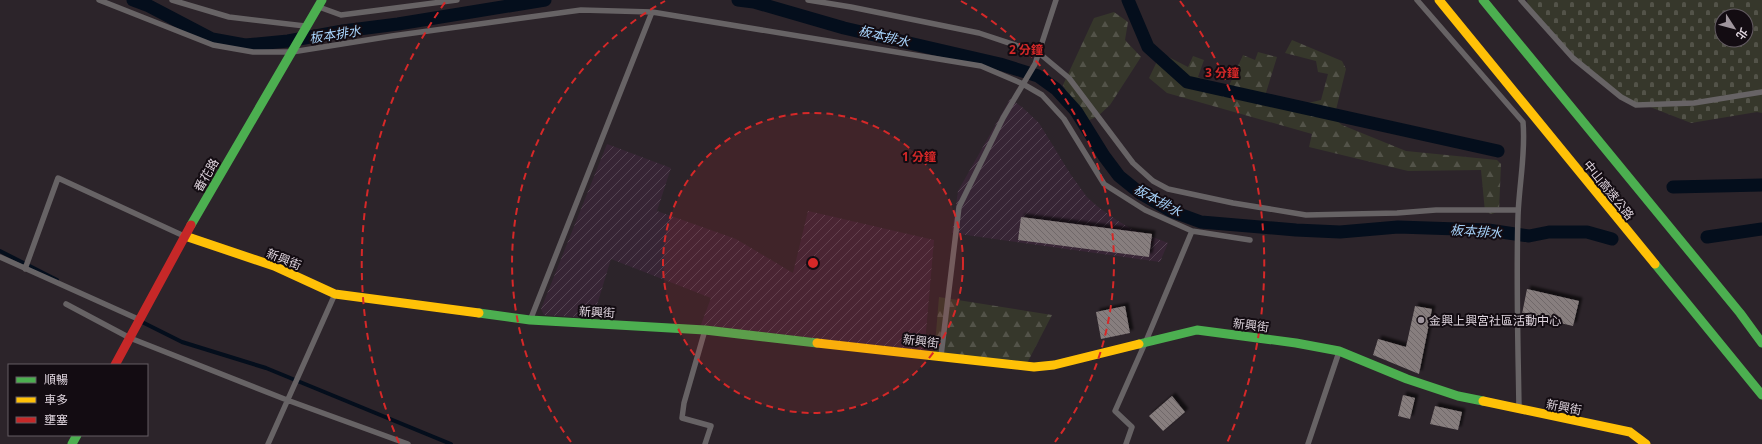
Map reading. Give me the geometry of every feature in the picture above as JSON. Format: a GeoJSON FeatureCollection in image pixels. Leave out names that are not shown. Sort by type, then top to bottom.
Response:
{"type":"FeatureCollection","features":[{"type":"Feature","properties":{"kind":"main road","name":"中山高速公路"},"geometry":{"type":"LineString","coordinates":[[1439,0],[1762,395]]}},
{"type":"Feature","properties":{"kind":"main road","name":"中山高速公路"},"geometry":{"type":"LineString","coordinates":[[1483,0],[1730,301],[1762,343]]}},
{"type":"Feature","properties":{"kind":"main road","name":"番花路"},"geometry":{"type":"LineString","coordinates":[[116,364],[185,236],[320,3]]}},
{"type":"Feature","properties":{"kind":"main road","name":"新興街"},"geometry":{"type":"LineString","coordinates":[[185,236],[274,266],[335,294],[530,320],[705,330],[1041,366],[1054,365],[1146,341],[1197,330],[1296,343],[1339,351],[1407,379],[1458,396],[1519,410],[1630,432],[1646,444]]}},
{"type":"Feature","properties":{"kind":"lane"},"geometry":{"type":"LineString","coordinates":[[99,0],[213,45],[253,52],[292,52],[392,36],[581,10],[652,12],[981,66],[1023,84],[1042,95],[1064,119],[1104,184],[1144,210],[1192,232],[1250,240]]}},
{"type":"Feature","properties":{"kind":"lane"},"geometry":{"type":"LineString","coordinates":[[172,0],[229,16],[307,26]]}},
{"type":"Feature","properties":{"kind":"lane"},"geometry":{"type":"LineString","coordinates":[[320,3],[341,15],[457,0]]}},
{"type":"Feature","properties":{"kind":"lane"},"geometry":{"type":"LineString","coordinates":[[808,0],[851,7],[979,33],[1039,53],[1068,78],[1133,163],[1153,181],[1168,189],[1234,203],[1306,215],[1397,213],[1436,210],[1518,210]]}},
{"type":"Feature","properties":{"kind":"lane"},"geometry":{"type":"LineString","coordinates":[[942,356],[959,207],[1002,118],[1035,64],[1056,0]]}},
{"type":"Feature","properties":{"kind":"lane"},"geometry":{"type":"LineString","coordinates":[[1417,0],[1523,122],[1524,140],[1518,210],[1516,271],[1519,410]]}},
{"type":"Feature","properties":{"kind":"lane"},"geometry":{"type":"LineString","coordinates":[[1525,2],[1573,58],[1621,97],[1636,105],[1694,102],[1762,92]]}},
{"type":"Feature","properties":{"kind":"lane"},"geometry":{"type":"LineString","coordinates":[[530,320],[652,12]]}},
{"type":"Feature","properties":{"kind":"lane"},"geometry":{"type":"LineString","coordinates":[[25,269],[58,178],[185,236]]}},
{"type":"Feature","properties":{"kind":"lane"},"geometry":{"type":"LineString","coordinates":[[1126,444],[1132,427],[1115,411],[1192,232]]}},
{"type":"Feature","properties":{"kind":"lane"},"geometry":{"type":"LineString","coordinates":[[0,257],[140,320]]}},
{"type":"Feature","properties":{"kind":"lane"},"geometry":{"type":"LineString","coordinates":[[268,444],[335,294]]}},
{"type":"Feature","properties":{"kind":"lane"},"geometry":{"type":"LineString","coordinates":[[66,304],[130,338],[287,400],[408,444]]}},
{"type":"Feature","properties":{"kind":"lane"},"geometry":{"type":"LineString","coordinates":[[705,330],[684,403],[682,418],[712,426],[705,444]]}},
{"type":"Feature","properties":{"kind":"lane"},"geometry":{"type":"LineString","coordinates":[[1308,444],[1339,351]]}},
{"type":"Feature","properties":{"kind":"shaded area"},"geometry":{"type":"Polygon","coordinates":[[[1010,99],[1022,107],[1039,123],[1071,175],[1087,197],[1097,206],[1130,228],[1168,243],[1160,262],[952,233],[958,191],[1010,99]]]}},
{"type":"Feature","properties":{"kind":"shaded area"},"geometry":{"type":"Polygon","coordinates":[[[607,144],[671,168],[657,211],[736,239],[793,273],[808,211],[934,240],[924,355],[699,330],[711,298],[611,259],[593,318],[544,315],[541,309],[607,144]]]}},
{"type":"Feature","properties":{"kind":"green space"},"geometry":{"type":"Polygon","coordinates":[[[1527,0],[1762,0],[1762,113],[1757,112],[1691,123],[1645,105],[1634,103],[1588,73],[1528,8],[1527,0]]]}},
{"type":"Feature","properties":{"kind":"green space"},"geometry":{"type":"Polygon","coordinates":[[[1114,12],[1128,22],[1125,40],[1141,57],[1110,105],[1098,116],[1083,123],[1063,85],[1094,18],[1114,12]]]}},
{"type":"Feature","properties":{"kind":"green space"},"geometry":{"type":"Polygon","coordinates":[[[1292,40],[1342,61],[1346,69],[1334,118],[1342,125],[1406,151],[1497,160],[1501,164],[1499,211],[1492,214],[1485,212],[1481,170],[1408,171],[1309,147],[1312,134],[1167,93],[1149,78],[1161,53],[1188,67],[1193,56],[1204,60],[1198,77],[1228,88],[1243,55],[1255,60],[1258,52],[1277,57],[1265,96],[1299,105],[1321,100],[1328,74],[1318,72],[1316,61],[1285,53],[1292,40]]]}},
{"type":"Feature","properties":{"kind":"green space"},"geometry":{"type":"Polygon","coordinates":[[[939,297],[1052,315],[1024,369],[934,357],[939,297]]]}},
{"type":"Feature","properties":{"kind":"building"},"geometry":{"type":"Polygon","coordinates":[[[1021,217],[1152,234],[1149,257],[1018,240],[1021,217]]]}},
{"type":"Feature","properties":{"kind":"building"},"geometry":{"type":"Polygon","coordinates":[[[1527,289],[1579,301],[1573,326],[1522,314],[1527,289]]]}},
{"type":"Feature","properties":{"kind":"building"},"geometry":{"type":"Polygon","coordinates":[[[1125,306],[1130,333],[1101,339],[1096,312],[1125,306]]]}},
{"type":"Feature","properties":{"kind":"building"},"geometry":{"type":"Polygon","coordinates":[[[1415,306],[1432,309],[1419,374],[1373,355],[1378,339],[1406,347],[1415,306]]]}},
{"type":"Feature","properties":{"kind":"building"},"geometry":{"type":"Polygon","coordinates":[[[1403,395],[1415,398],[1410,419],[1398,416],[1403,395]]]}},
{"type":"Feature","properties":{"kind":"building"},"geometry":{"type":"Polygon","coordinates":[[[1172,396],[1185,412],[1163,431],[1149,416],[1172,396]]]}},
{"type":"Feature","properties":{"kind":"building"},"geometry":{"type":"Polygon","coordinates":[[[1435,406],[1462,412],[1458,430],[1430,424],[1435,406]]]}},
{"type":"Feature","properties":{"kind":"waterway","name":"板本排水"},"geometry":{"type":"LineString","coordinates":[[133,0],[149,6],[212,39],[245,45],[288,41],[343,31],[398,24],[545,0]]}},
{"type":"Feature","properties":{"kind":"waterway","name":"板本排水"},"geometry":{"type":"LineString","coordinates":[[738,0],[754,2],[844,28],[1000,64],[1038,76],[1056,89],[1076,111],[1104,156],[1119,176],[1140,193],[1171,211],[1201,222],[1340,232],[1398,227],[1488,230],[1529,236],[1549,232],[1587,232],[1612,239]]}},
{"type":"Feature","properties":{"kind":"waterway"},"geometry":{"type":"LineString","coordinates":[[1128,0],[1148,47],[1187,82],[1498,151]]}},
{"type":"Feature","properties":{"kind":"waterway"},"geometry":{"type":"LineString","coordinates":[[1673,187],[1762,185]]}},
{"type":"Feature","properties":{"kind":"waterway","name":"板本排水"},"geometry":{"type":"LineString","coordinates":[[1707,237],[1762,229]]}},
{"type":"Feature","properties":{"kind":"waterway"},"geometry":{"type":"LineString","coordinates":[[0,251],[57,280]]}},
{"type":"Feature","properties":{"kind":"waterway"},"geometry":{"type":"LineString","coordinates":[[142,322],[182,342],[266,368],[451,444]]}},
{"type":"Feature","properties":{"kind":"traffic: fast"},"geometry":{"type":"LineString","coordinates":[[191,225],[322,0]]}},
{"type":"Feature","properties":{"kind":"traffic: fast"},"geometry":{"type":"LineString","coordinates":[[1483,0],[1740,313],[1762,343]]}},
{"type":"Feature","properties":{"kind":"traffic: fast"},"geometry":{"type":"LineString","coordinates":[[1655,264],[1762,395]]}},
{"type":"Feature","properties":{"kind":"traffic: fast"},"geometry":{"type":"LineString","coordinates":[[479,313],[530,320],[705,330],[817,343]]}},
{"type":"Feature","properties":{"kind":"traffic: fast"},"geometry":{"type":"LineString","coordinates":[[1139,344],[1197,330],[1296,343],[1339,351],[1407,379],[1458,396],[1483,401]]}},
{"type":"Feature","properties":{"kind":"traffic: fast"},"geometry":{"type":"LineString","coordinates":[[72,444],[76,436]]}},
{"type":"Feature","properties":{"kind":"traffic: slow"},"geometry":{"type":"LineString","coordinates":[[1439,0],[1655,264]]}},
{"type":"Feature","properties":{"kind":"traffic: slow"},"geometry":{"type":"LineString","coordinates":[[185,236],[274,266],[335,294],[479,313]]}},
{"type":"Feature","properties":{"kind":"traffic: slow"},"geometry":{"type":"LineString","coordinates":[[817,343],[1034,367],[1054,365],[1139,344]]}},
{"type":"Feature","properties":{"kind":"traffic: slow"},"geometry":{"type":"LineString","coordinates":[[1483,401],[1630,432],[1646,444]]}},
{"type":"Feature","properties":{"kind":"traffic: jam"},"geometry":{"type":"LineString","coordinates":[[116,364],[191,225]]}},
{"type":"Feature","properties":{"kind":"place","name":"金興上興宮社區活動中心"},"geometry":{"type":"Point","coordinates":[1421,320]}}]}
